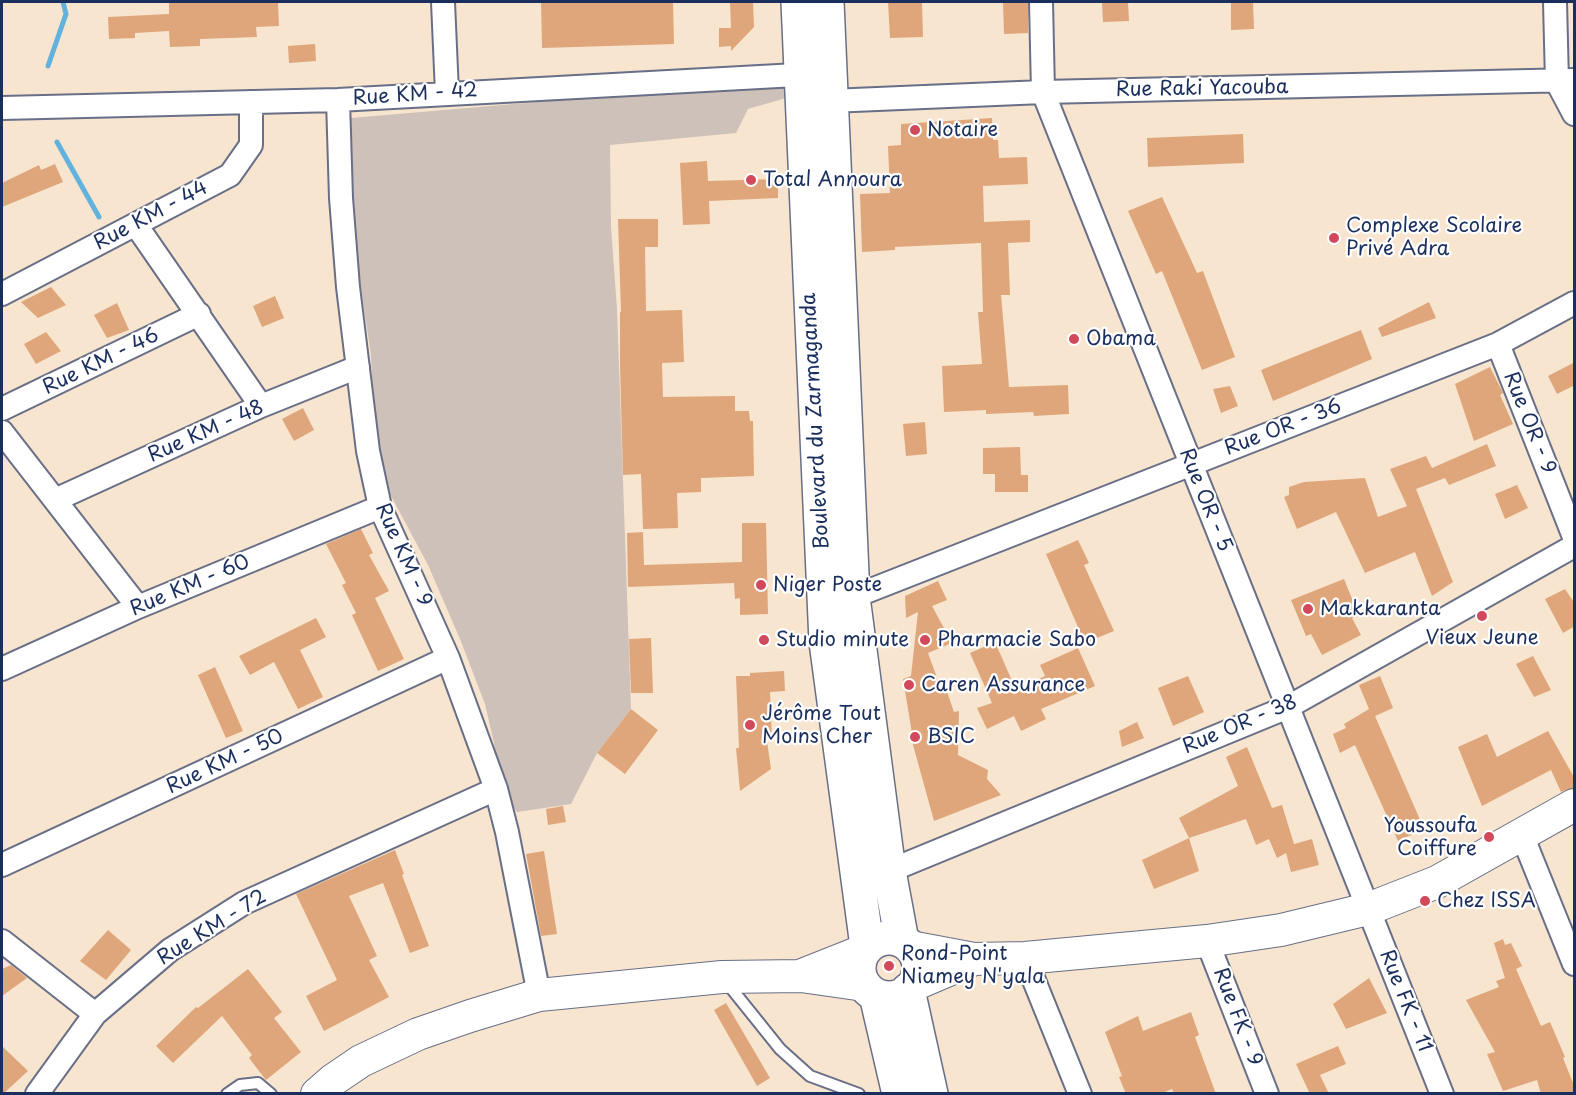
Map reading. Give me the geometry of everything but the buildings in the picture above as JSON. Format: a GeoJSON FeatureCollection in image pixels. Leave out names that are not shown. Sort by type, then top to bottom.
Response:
{"type":"FeatureCollection","features":[{"type":"Feature","properties":{"kind":"main road","name":"Boulevard du Zarmaganda"},"geometry":{"type":"LineString","coordinates":[[798,2],[820,83],[853,597],[889,871],[906,944]]}},
{"type":"Feature","properties":{"kind":"main road","name":"Boulevard du Zarmaganda"},"geometry":{"type":"LineString","coordinates":[[827,2],[820,83],[826,642],[866,948]]}},
{"type":"Feature","properties":{"kind":"main road"},"geometry":{"type":"LineString","coordinates":[[801,976],[884,938],[974,959],[1025,958],[1207,940],[1281,930],[1368,909],[1437,882],[1575,806]]}},
{"type":"Feature","properties":{"kind":"main road"},"geometry":{"type":"LineString","coordinates":[[906,944],[918,961],[919,969],[911,988],[931,1094]]}},
{"type":"Feature","properties":{"kind":"main road"},"geometry":{"type":"LineString","coordinates":[[866,948],[859,964],[860,979],[870,990],[899,1094]]}},
{"type":"Feature","properties":{"kind":"main road"},"geometry":{"type":"LineString","coordinates":[[317,1094],[361,1061],[418,1034],[539,995],[722,977],[801,976],[893,997],[974,959]]}},
{"type":"Feature","properties":{"kind":"street"},"geometry":{"type":"LineString","coordinates":[[443,2],[447,93]]}},
{"type":"Feature","properties":{"kind":"street"},"geometry":{"type":"LineString","coordinates":[[1041,2],[1042,92]]}},
{"type":"Feature","properties":{"kind":"street"},"geometry":{"type":"LineString","coordinates":[[1555,2],[1566,81],[1575,114]]}},
{"type":"Feature","properties":{"kind":"street","name":"Rue Raki Yacouba"},"geometry":{"type":"LineString","coordinates":[[820,83],[1042,92],[1566,81]]}},
{"type":"Feature","properties":{"kind":"street","name":"Rue KM - 42"},"geometry":{"type":"LineString","coordinates":[[2,108],[338,100],[447,93],[820,83]]}},
{"type":"Feature","properties":{"kind":"street","name":"Rue OR - 5"},"geometry":{"type":"LineString","coordinates":[[1042,92],[1368,909]]}},
{"type":"Feature","properties":{"kind":"street","name":"Rue KM - 9"},"geometry":{"type":"LineString","coordinates":[[338,100],[342,210],[348,287],[368,450],[380,507],[448,658],[496,789],[507,832],[539,995]]}},
{"type":"Feature","properties":{"kind":"street","name":"Rue KM - 44"},"geometry":{"type":"LineString","coordinates":[[2,294],[230,175],[252,145],[251,102]]}},
{"type":"Feature","properties":{"kind":"street"},"geometry":{"type":"LineString","coordinates":[[136,225],[261,406]]}},
{"type":"Feature","properties":{"kind":"street","name":"Rue OR - 36"},"geometry":{"type":"LineString","coordinates":[[853,597],[1498,344],[1575,303]]}},
{"type":"Feature","properties":{"kind":"street","name":"Rue KM - 46"},"geometry":{"type":"LineString","coordinates":[[2,409],[199,314]]}},
{"type":"Feature","properties":{"kind":"street","name":"Rue OR - 9"},"geometry":{"type":"LineString","coordinates":[[1498,344],[1575,537]]}},
{"type":"Feature","properties":{"kind":"street","name":"Rue KM - 48"},"geometry":{"type":"LineString","coordinates":[[55,501],[261,406],[358,367]]}},
{"type":"Feature","properties":{"kind":"street"},"geometry":{"type":"LineString","coordinates":[[2,432],[138,607]]}},
{"type":"Feature","properties":{"kind":"street","name":"Rue KM - 60"},"geometry":{"type":"LineString","coordinates":[[2,669],[138,607],[380,507]]}},
{"type":"Feature","properties":{"kind":"street","name":"Rue OR - 38"},"geometry":{"type":"LineString","coordinates":[[889,871],[1288,707],[1575,546]]}},
{"type":"Feature","properties":{"kind":"street","name":"Rue KM - 50"},"geometry":{"type":"LineString","coordinates":[[2,865],[448,658]]}},
{"type":"Feature","properties":{"kind":"street","name":"Rue KM - 72"},"geometry":{"type":"LineString","coordinates":[[37,1094],[95,1014],[170,950],[244,903],[496,789]]}},
{"type":"Feature","properties":{"kind":"street"},"geometry":{"type":"LineString","coordinates":[[1522,835],[1575,964]]}},
{"type":"Feature","properties":{"kind":"street","name":"Rue FK - 11"},"geometry":{"type":"LineString","coordinates":[[1368,909],[1443,1094]]}},
{"type":"Feature","properties":{"kind":"street","name":"Rue FK - 9"},"geometry":{"type":"LineString","coordinates":[[1207,940],[1267,1094]]}},
{"type":"Feature","properties":{"kind":"street"},"geometry":{"type":"LineString","coordinates":[[2,941],[95,1014]]}},
{"type":"Feature","properties":{"kind":"street"},"geometry":{"type":"LineString","coordinates":[[1025,958],[1080,1094]]}},
{"type":"Feature","properties":{"kind":"lane"},"geometry":{"type":"LineString","coordinates":[[722,977],[780,1049],[810,1076],[859,1094]]}},
{"type":"Feature","properties":{"kind":"lane"},"geometry":{"type":"LineString","coordinates":[[227,1094],[240,1084],[258,1083],[271,1094]]}},
{"type":"Feature","properties":{"kind":"shaded area"},"geometry":{"type":"Polygon","coordinates":[[[782,81],[786,98],[748,109],[736,133],[610,145],[611,227],[617,309],[631,709],[597,753],[571,804],[517,812],[498,788],[494,743],[485,704],[460,639],[428,565],[390,494],[374,454],[371,355],[351,223],[351,118],[782,81]]]}},
{"type":"Feature","properties":{"kind":"waterway"},"geometry":{"type":"LineString","coordinates":[[48,66],[66,14],[63,2]]}},
{"type":"Feature","properties":{"kind":"waterway"},"geometry":{"type":"LineString","coordinates":[[57,142],[99,217]]}},
{"type":"Feature","properties":{"kind":"place","name":"Notaire"},"geometry":{"type":"Point","coordinates":[915,130]}},
{"type":"Feature","properties":{"kind":"place","name":"Total Annoura"},"geometry":{"type":"Point","coordinates":[751,180]}},
{"type":"Feature","properties":{"kind":"place","name":"Complexe Scolaire Privé Adra"},"geometry":{"type":"Point","coordinates":[1334,238]}},
{"type":"Feature","properties":{"kind":"place","name":"Obama"},"geometry":{"type":"Point","coordinates":[1074,339]}},
{"type":"Feature","properties":{"kind":"place","name":"Niger Poste"},"geometry":{"type":"Point","coordinates":[761,585]}},
{"type":"Feature","properties":{"kind":"place","name":"Makkaranta"},"geometry":{"type":"Point","coordinates":[1308,609]}},
{"type":"Feature","properties":{"kind":"place","name":"Vieux Jeune"},"geometry":{"type":"Point","coordinates":[1482,616]}},
{"type":"Feature","properties":{"kind":"place","name":"Studio minute"},"geometry":{"type":"Point","coordinates":[764,640]}},
{"type":"Feature","properties":{"kind":"place","name":"Pharmacie Sabo"},"geometry":{"type":"Point","coordinates":[925,640]}},
{"type":"Feature","properties":{"kind":"place","name":"Caren Assurance"},"geometry":{"type":"Point","coordinates":[909,685]}},
{"type":"Feature","properties":{"kind":"place","name":"Jérôme Tout Moins Cher"},"geometry":{"type":"Point","coordinates":[750,725]}},
{"type":"Feature","properties":{"kind":"place","name":"BSIC"},"geometry":{"type":"Point","coordinates":[915,737]}},
{"type":"Feature","properties":{"kind":"place","name":"Youssoufa Coiffure"},"geometry":{"type":"Point","coordinates":[1489,837]}},
{"type":"Feature","properties":{"kind":"place","name":"Chez ISSA"},"geometry":{"type":"Point","coordinates":[1425,901]}},
{"type":"Feature","properties":{"kind":"place","name":"Rond-Point Niamey N'yala"},"geometry":{"type":"Point","coordinates":[889,966]}}]}
